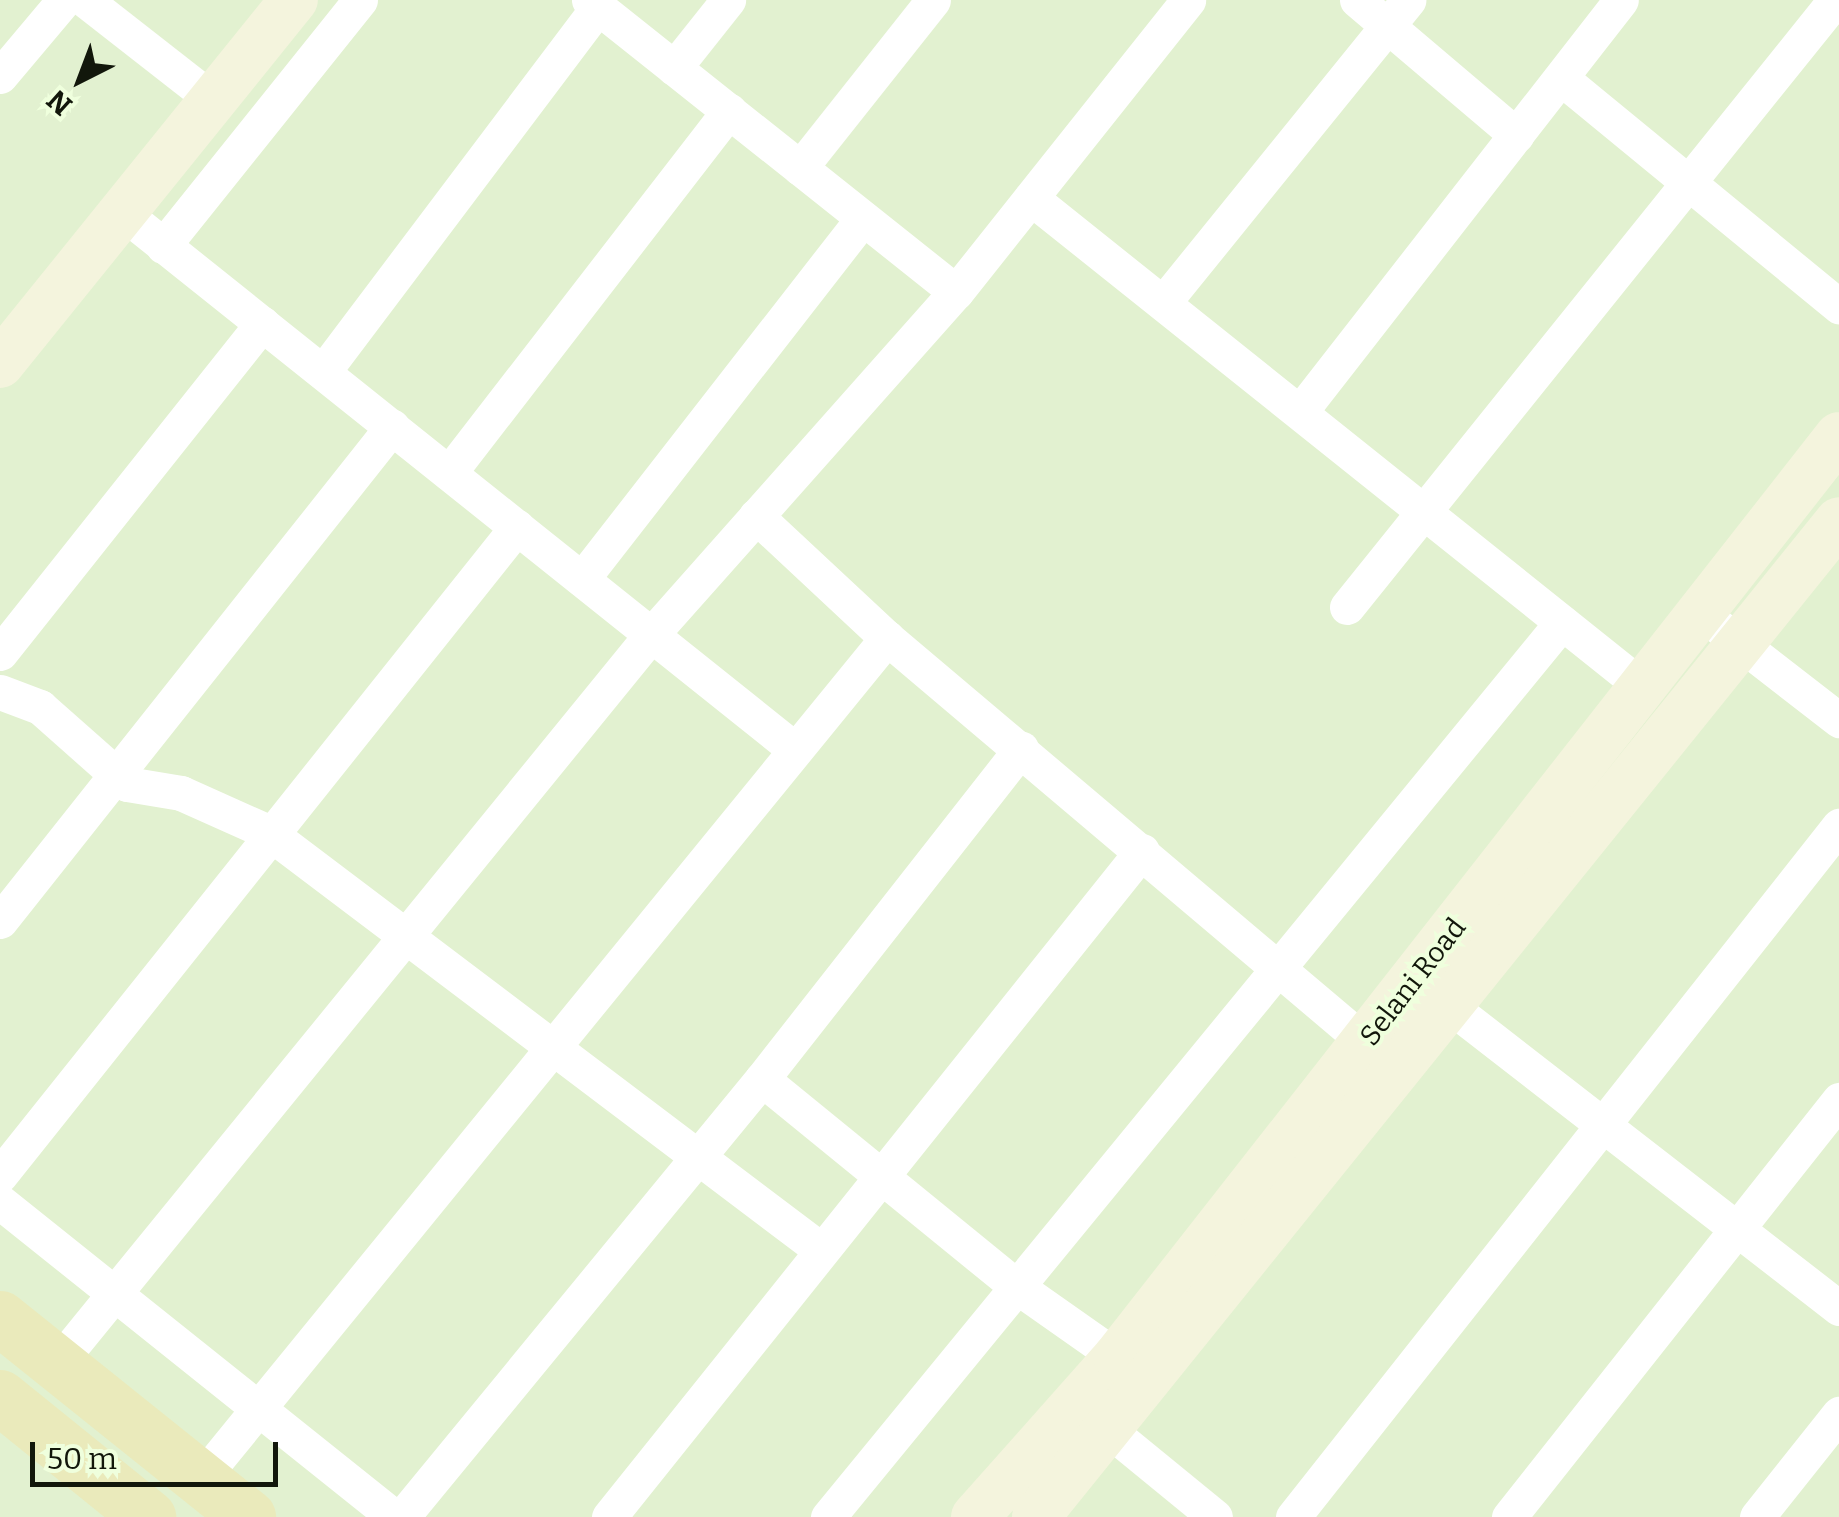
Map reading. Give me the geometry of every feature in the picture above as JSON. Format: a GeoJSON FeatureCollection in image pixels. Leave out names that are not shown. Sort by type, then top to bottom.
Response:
{"type":"FeatureCollection","features":[{"type":"Feature","properties":{"kind":"main road"},"geometry":{"type":"LineString","coordinates":[[0,1318],[248,1517]]}},
{"type":"Feature","properties":{"kind":"main road"},"geometry":{"type":"LineString","coordinates":[[0,1397],[148,1517]]}},
{"type":"Feature","properties":{"kind":"street"},"geometry":{"type":"LineString","coordinates":[[0,76],[64,0]]}},
{"type":"Feature","properties":{"kind":"street"},"geometry":{"type":"LineString","coordinates":[[85,0],[213,100]]}},
{"type":"Feature","properties":{"kind":"street"},"geometry":{"type":"LineString","coordinates":[[0,364],[294,0]]}},
{"type":"Feature","properties":{"kind":"street"},"geometry":{"type":"LineString","coordinates":[[164,246],[360,0]]}},
{"type":"Feature","properties":{"kind":"street"},"geometry":{"type":"LineString","coordinates":[[674,68],[728,0]]}},
{"type":"Feature","properties":{"kind":"street"},"geometry":{"type":"LineString","coordinates":[[800,168],[932,0]]}},
{"type":"Feature","properties":{"kind":"street"},"geometry":{"type":"LineString","coordinates":[[57,1364],[410,938],[651,635],[956,292],[1188,0]]}},
{"type":"Feature","properties":{"kind":"street"},"geometry":{"type":"LineString","coordinates":[[1357,0],[1398,13],[1516,135]]}},
{"type":"Feature","properties":{"kind":"street"},"geometry":{"type":"LineString","coordinates":[[1300,412],[1621,0]]}},
{"type":"Feature","properties":{"kind":"street"},"geometry":{"type":"LineString","coordinates":[[1348,607],[1834,0]]}},
{"type":"Feature","properties":{"kind":"street"},"geometry":{"type":"LineString","coordinates":[[323,372],[593,4],[956,292]]}},
{"type":"Feature","properties":{"kind":"street"},"geometry":{"type":"LineString","coordinates":[[1163,303],[1398,13]]}},
{"type":"Feature","properties":{"kind":"street"},"geometry":{"type":"LineString","coordinates":[[1560,78],[1689,183],[1834,290]]}},
{"type":"Feature","properties":{"kind":"street"},"geometry":{"type":"LineString","coordinates":[[449,472],[729,111]]}},
{"type":"Feature","properties":{"kind":"street"},"geometry":{"type":"LineString","coordinates":[[1031,198],[1644,687]]}},
{"type":"Feature","properties":{"kind":"street"},"geometry":{"type":"LineString","coordinates":[[122,212],[793,748]]}},
{"type":"Feature","properties":{"kind":"street"},"geometry":{"type":"LineString","coordinates":[[582,579],[864,218]]}},
{"type":"Feature","properties":{"kind":"street"},"geometry":{"type":"LineString","coordinates":[[0,653],[262,324]]}},
{"type":"Feature","properties":{"kind":"street"},"geometry":{"type":"LineString","coordinates":[[0,921],[392,427]]}},
{"type":"Feature","properties":{"kind":"street","name":"Selani Road"},"geometry":{"type":"LineString","coordinates":[[1036,1517],[1117,1357],[1366,1043],[1434,993],[1644,687],[1839,436]]}},
{"type":"Feature","properties":{"kind":"street"},"geometry":{"type":"LineString","coordinates":[[756,516],[888,638],[1366,1043]]}},
{"type":"Feature","properties":{"kind":"street","name":"Selani Road"},"geometry":{"type":"LineString","coordinates":[[975,1517],[1090,1415],[1434,993],[1739,643],[1839,521]]}},
{"type":"Feature","properties":{"kind":"street"},"geometry":{"type":"LineString","coordinates":[[0,1175],[268,832],[517,527]]}},
{"type":"Feature","properties":{"kind":"street"},"geometry":{"type":"LineString","coordinates":[[1701,613],[1839,720]]}},
{"type":"Feature","properties":{"kind":"street"},"geometry":{"type":"LineString","coordinates":[[828,1517],[1562,622]]}},
{"type":"Feature","properties":{"kind":"street"},"geometry":{"type":"LineString","coordinates":[[200,1480],[793,748],[888,638]]}},
{"type":"Feature","properties":{"kind":"street"},"geometry":{"type":"LineString","coordinates":[[0,692],[40,707],[117,776],[142,789],[181,793],[268,832],[820,1250]]}},
{"type":"Feature","properties":{"kind":"street"},"geometry":{"type":"LineString","coordinates":[[0,1202],[255,1409],[398,1517],[695,1154],[762,1079],[1021,749]]}},
{"type":"Feature","properties":{"kind":"street"},"geometry":{"type":"LineString","coordinates":[[1293,1517],[1839,826]]}},
{"type":"Feature","properties":{"kind":"street"},"geometry":{"type":"LineString","coordinates":[[609,1517],[1142,851]]}},
{"type":"Feature","properties":{"kind":"street"},"geometry":{"type":"LineString","coordinates":[[1434,993],[1839,1308]]}},
{"type":"Feature","properties":{"kind":"street"},"geometry":{"type":"LineString","coordinates":[[762,1079],[1016,1286],[1117,1357]]}},
{"type":"Feature","properties":{"kind":"street"},"geometry":{"type":"LineString","coordinates":[[1510,1517],[1839,1100]]}},
{"type":"Feature","properties":{"kind":"street"},"geometry":{"type":"LineString","coordinates":[[1090,1415],[1215,1517]]}},
{"type":"Feature","properties":{"kind":"street"},"geometry":{"type":"LineString","coordinates":[[1757,1517],[1832,1437]]}}]}
